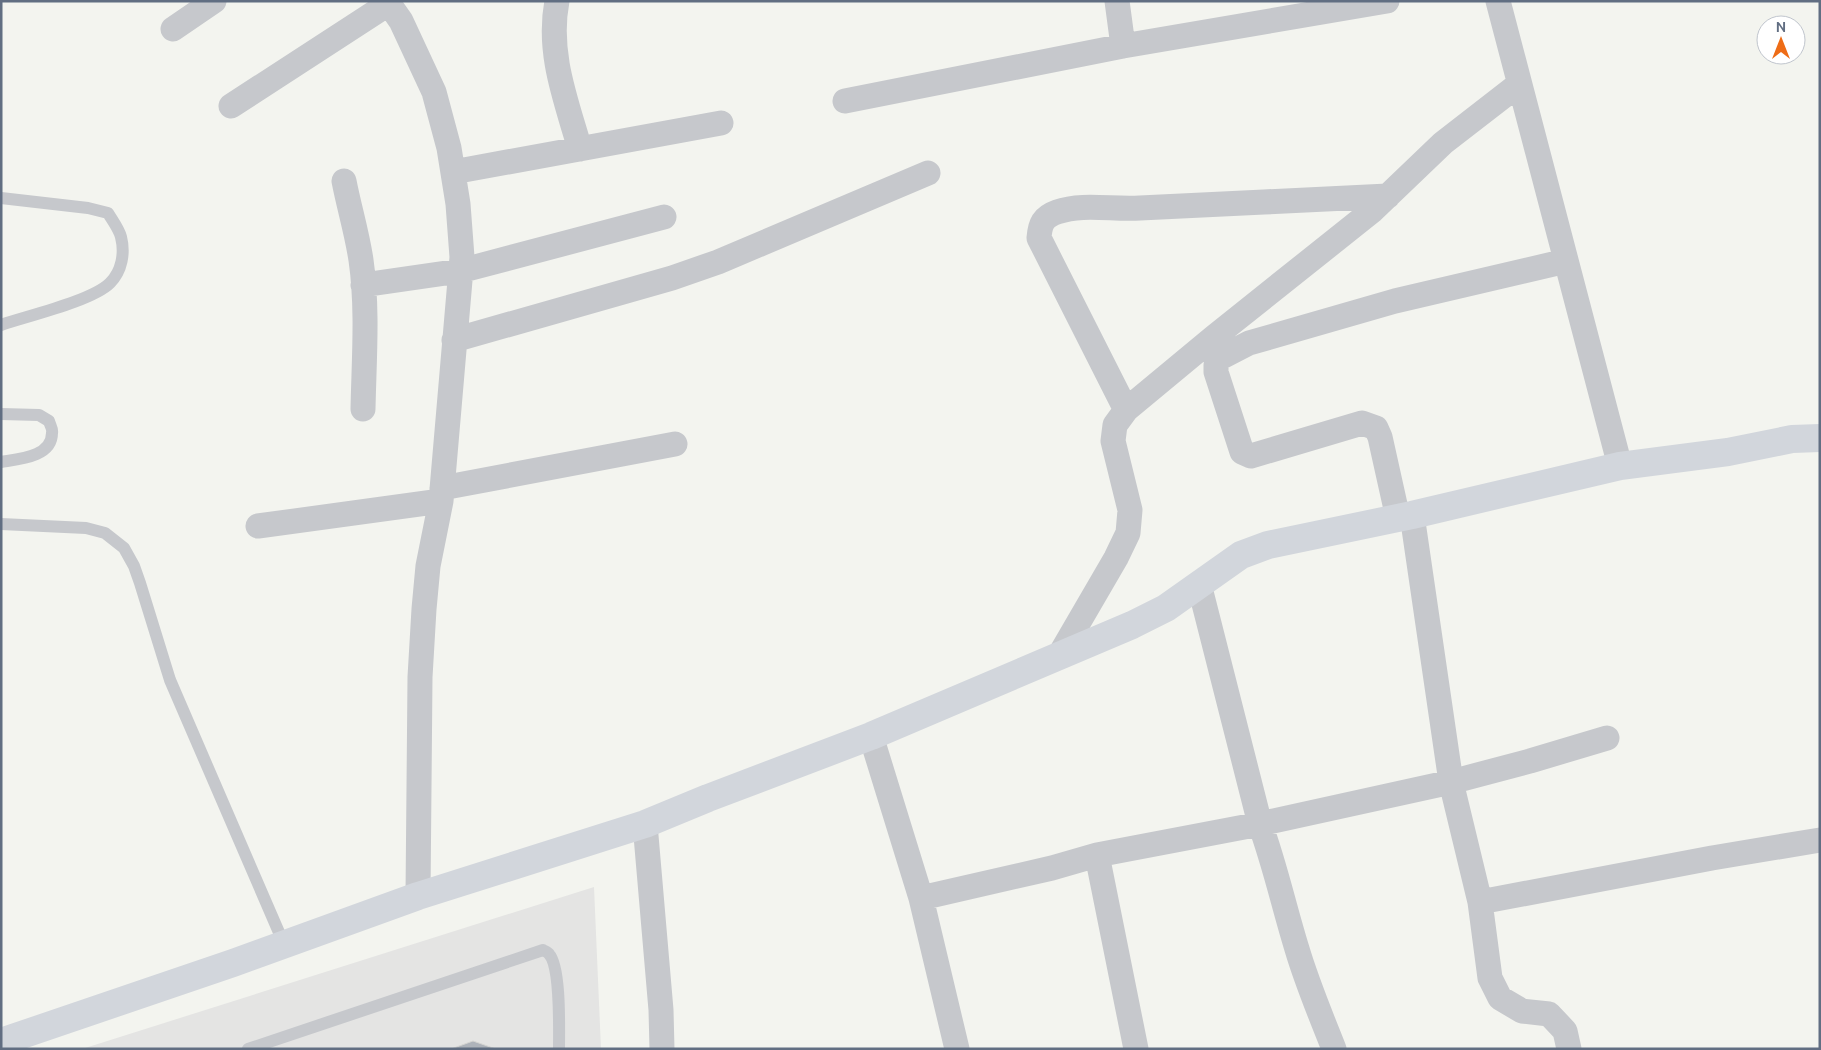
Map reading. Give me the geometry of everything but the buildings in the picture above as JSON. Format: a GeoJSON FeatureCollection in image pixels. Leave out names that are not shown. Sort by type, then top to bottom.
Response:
{"type":"FeatureCollection","features":[{"type":"Feature","properties":{"kind":"main road"},"geometry":{"type":"LineString","coordinates":[[1,1042],[418,896],[646,824],[708,798],[871,736],[1132,625],[1166,608],[1242,555],[1268,545],[1405,517],[1620,466],[1728,452],[1792,439],[1820,438]]}},
{"type":"Feature","properties":{"kind":"street"},"geometry":{"type":"LineString","coordinates":[[173,29],[214,1]]}},
{"type":"Feature","properties":{"kind":"street"},"geometry":{"type":"LineString","coordinates":[[557,1],[554,50],[558,78],[580,149]]}},
{"type":"Feature","properties":{"kind":"street"},"geometry":{"type":"LineString","coordinates":[[1118,1],[1123,46]]}},
{"type":"Feature","properties":{"kind":"street"},"geometry":{"type":"LineString","coordinates":[[845,101],[1123,46],[1387,1]]}},
{"type":"Feature","properties":{"kind":"street"},"geometry":{"type":"LineString","coordinates":[[1498,1],[1620,466]]}},
{"type":"Feature","properties":{"kind":"street"},"geometry":{"type":"LineString","coordinates":[[230,106],[387,3],[401,22],[434,92],[449,148],[458,204],[462,258],[441,494],[428,566],[424,609],[420,677],[418,896]]}},
{"type":"Feature","properties":{"kind":"street"},"geometry":{"type":"LineString","coordinates":[[1059,656],[1116,558],[1128,533],[1130,510],[1113,441],[1114,425],[1126,410],[1372,211],[1450,138],[1519,84]]}},
{"type":"Feature","properties":{"kind":"street"},"geometry":{"type":"LineString","coordinates":[[453,172],[720,123]]}},
{"type":"Feature","properties":{"kind":"street"},"geometry":{"type":"LineString","coordinates":[[454,340],[672,278],[718,262],[928,173]]}},
{"type":"Feature","properties":{"kind":"street"},"geometry":{"type":"LineString","coordinates":[[344,180],[361,259],[365,318],[363,409]]}},
{"type":"Feature","properties":{"kind":"street"},"geometry":{"type":"LineString","coordinates":[[1126,410],[1039,238],[1040,226],[1045,218],[1056,212],[1074,208],[1133,208],[1388,196]]}},
{"type":"Feature","properties":{"kind":"street"},"geometry":{"type":"LineString","coordinates":[[363,285],[460,271],[664,217]]}},
{"type":"Feature","properties":{"kind":"street"},"geometry":{"type":"LineString","coordinates":[[1566,261],[1395,301],[1249,343],[1220,358],[1216,365],[1216,372],[1242,452],[1251,456],[1362,423],[1376,428],[1405,517],[1451,782],[1480,902],[1490,978],[1500,998],[1522,1011],[1550,1014],[1565,1031],[1569,1049]]}},
{"type":"Feature","properties":{"kind":"street"},"geometry":{"type":"LineString","coordinates":[[258,526],[441,494],[676,444]]}},
{"type":"Feature","properties":{"kind":"street"},"geometry":{"type":"LineString","coordinates":[[1199,584],[1260,824],[1296,949],[1334,1049]]}},
{"type":"Feature","properties":{"kind":"street"},"geometry":{"type":"LineString","coordinates":[[871,736],[921,898],[957,1049]]}},
{"type":"Feature","properties":{"kind":"street"},"geometry":{"type":"LineString","coordinates":[[921,898],[1052,868],[1097,855],[1260,824],[1451,782],[1607,738]]}},
{"type":"Feature","properties":{"kind":"street"},"geometry":{"type":"LineString","coordinates":[[646,824],[661,1010],[662,1049]]}},
{"type":"Feature","properties":{"kind":"street"},"geometry":{"type":"LineString","coordinates":[[1480,902],[1712,858],[1820,840]]}},
{"type":"Feature","properties":{"kind":"street"},"geometry":{"type":"LineString","coordinates":[[1097,855],[1136,1049]]}},
{"type":"Feature","properties":{"kind":"lane"},"geometry":{"type":"LineString","coordinates":[[1,198],[88,208],[108,213],[121,235],[123,253],[120,270],[109,284],[94,293],[87,297],[1,325]]}},
{"type":"Feature","properties":{"kind":"lane"},"geometry":{"type":"LineString","coordinates":[[1,414],[38,415],[49,421],[53,432],[49,444],[43,450],[29,457],[1,462]]}},
{"type":"Feature","properties":{"kind":"lane"},"geometry":{"type":"LineString","coordinates":[[1,524],[86,528],[105,533],[124,548],[134,566],[170,680],[284,944]]}},
{"type":"Feature","properties":{"kind":"lane"},"geometry":{"type":"LineString","coordinates":[[248,1049],[543,950],[549,953],[557,977],[559,1049]]}},
{"type":"Feature","properties":{"kind":"shaded area"},"geometry":{"type":"Polygon","coordinates":[[[594,887],[601,1049],[82,1049],[594,887]]]}}]}
